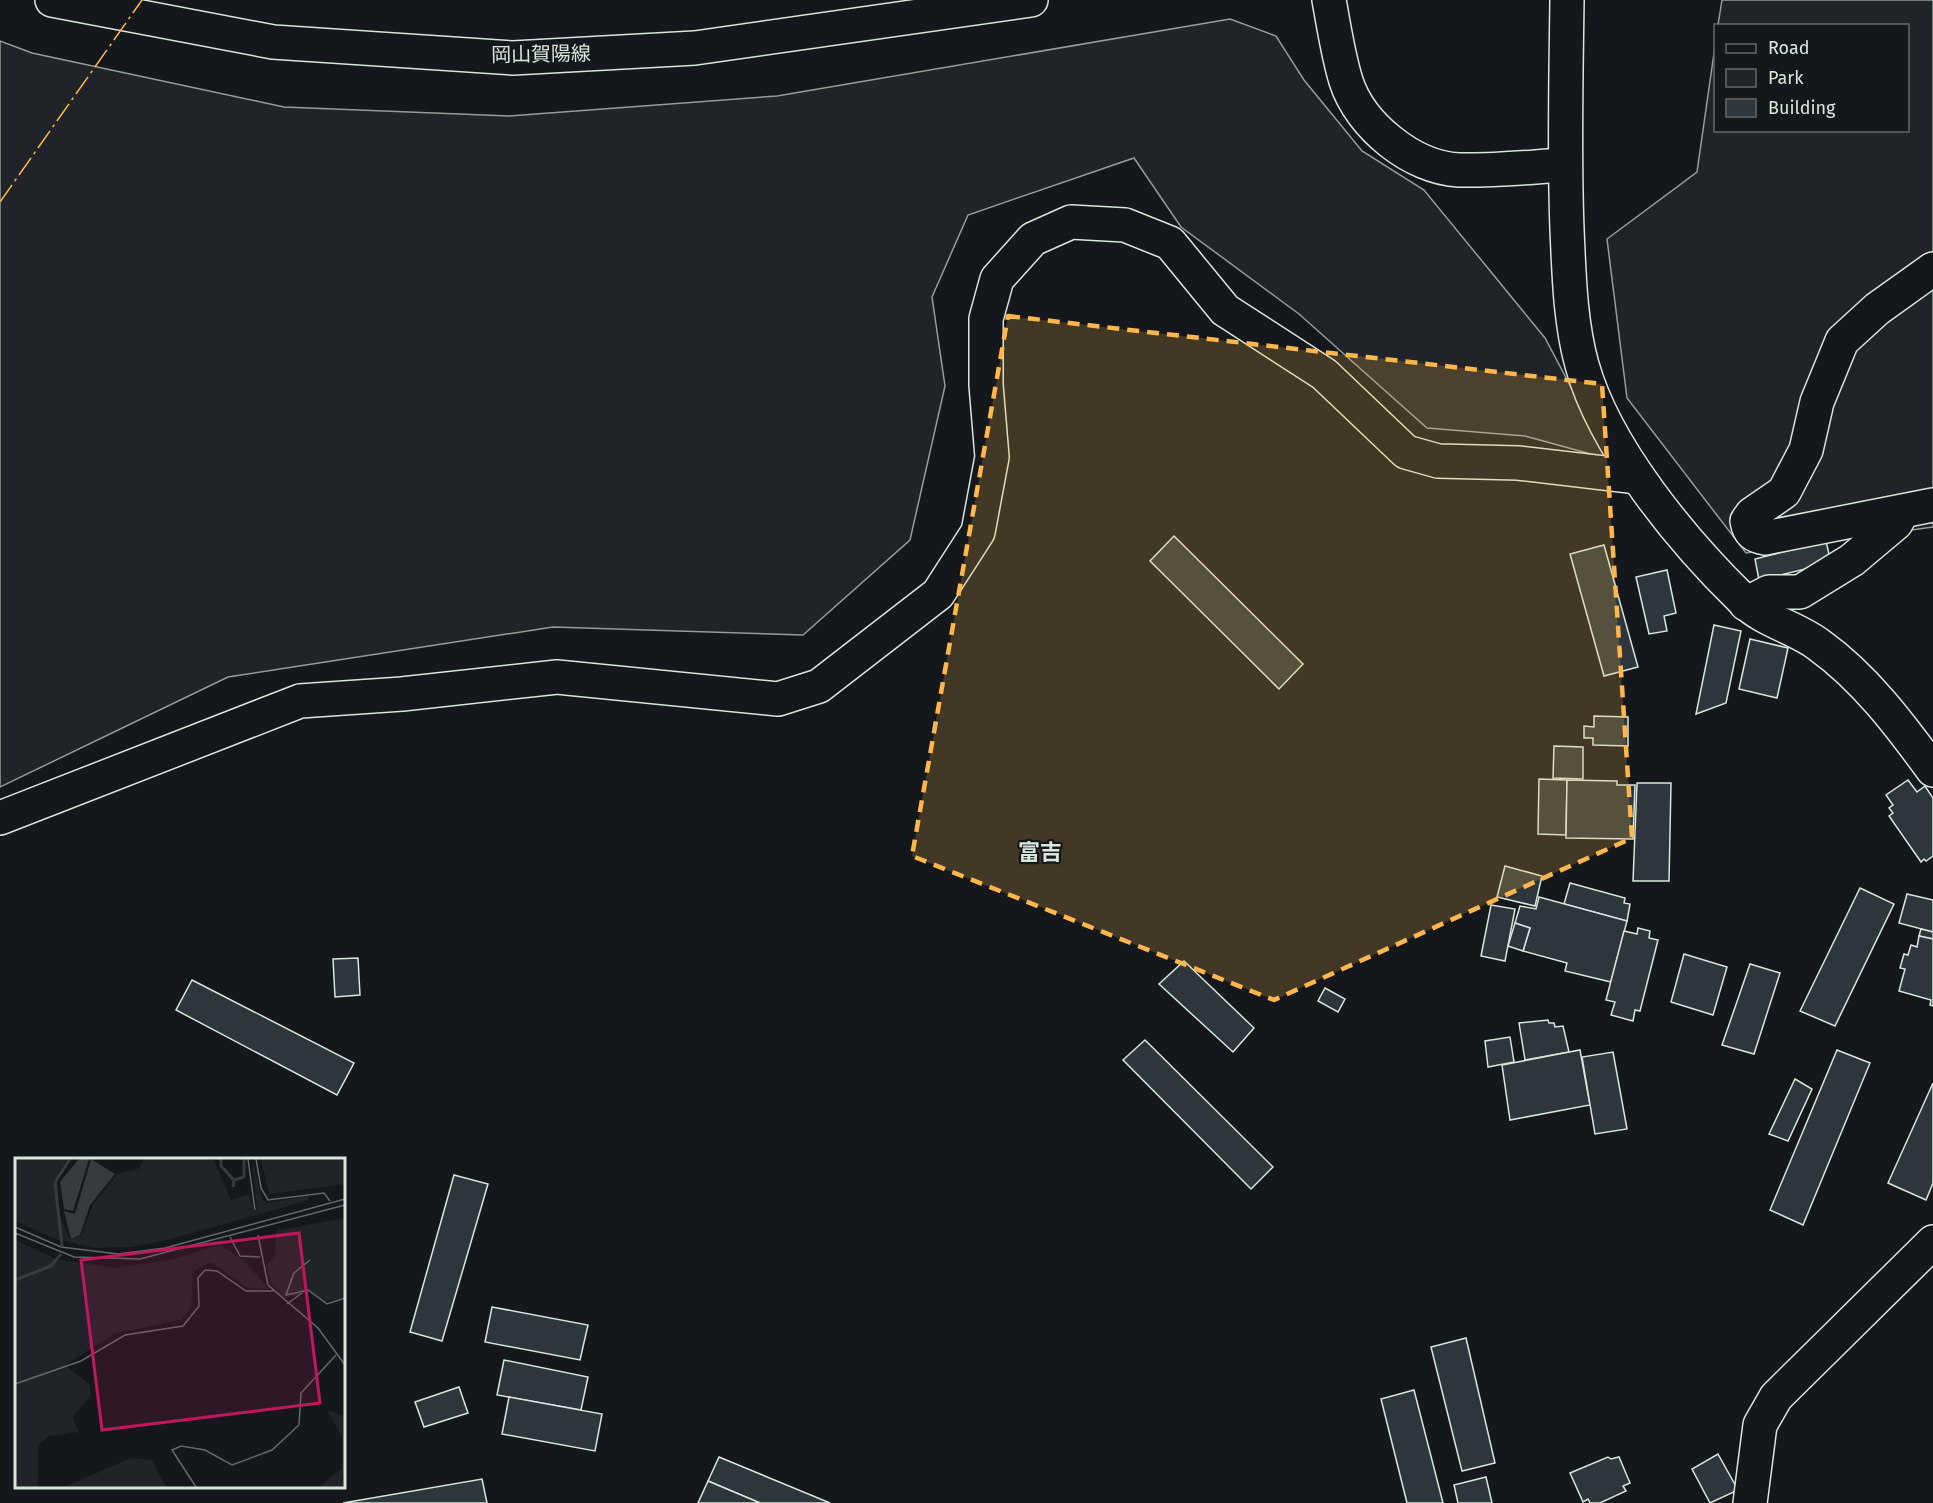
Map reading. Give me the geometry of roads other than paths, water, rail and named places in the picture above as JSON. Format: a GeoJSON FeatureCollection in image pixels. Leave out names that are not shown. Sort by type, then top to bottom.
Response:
{"type":"FeatureCollection","features":[{"type":"Feature","properties":{"kind":"street","name":"岡山賀陽線"},"geometry":{"type":"LineString","coordinates":[[59,2],[273,42],[513,58],[695,48],[1031,0]]}},
{"type":"Feature","properties":{"kind":"street"},"geometry":{"type":"LineString","coordinates":[[1329,0],[1347,83],[1363,112],[1387,138],[1418,160],[1457,170],[1564,165]]}},
{"type":"Feature","properties":{"kind":"street"},"geometry":{"type":"LineString","coordinates":[[1567,0],[1564,165],[1569,284],[1582,365],[1606,422],[1638,477],[1693,547],[1746,604],[1827,651],[1868,688],[1933,770]]}},
{"type":"Feature","properties":{"kind":"street"},"geometry":{"type":"LineString","coordinates":[[0,818],[300,701],[402,694],[557,677],[778,699],[819,686],[938,594],[978,532],[992,457],[986,385],[986,319],[997,279],[1033,239],[1071,222],[1125,225],[1170,243],[1225,310],[1324,374],[1406,452],[1438,461],[1518,463],[1638,477]]}},
{"type":"Feature","properties":{"kind":"street"},"geometry":{"type":"LineString","coordinates":[[1918,508],[1765,538],[1756,537],[1749,530],[1747,521],[1752,514],[1784,492],[1806,450],[1816,402],[1842,341],[1877,309],[1933,269]]}},
{"type":"Feature","properties":{"kind":"street"},"geometry":{"type":"LineString","coordinates":[[1746,604],[1769,592],[1800,592],[1852,560],[1918,508]]}},
{"type":"Feature","properties":{"kind":"street"},"geometry":{"type":"LineString","coordinates":[[1750,1503],[1761,1425],[1776,1397],[1933,1242]]}},
{"type":"Feature","properties":{"kind":"district","name":"富吉"},"geometry":{"type":"Point","coordinates":[1040,852]}}]}
